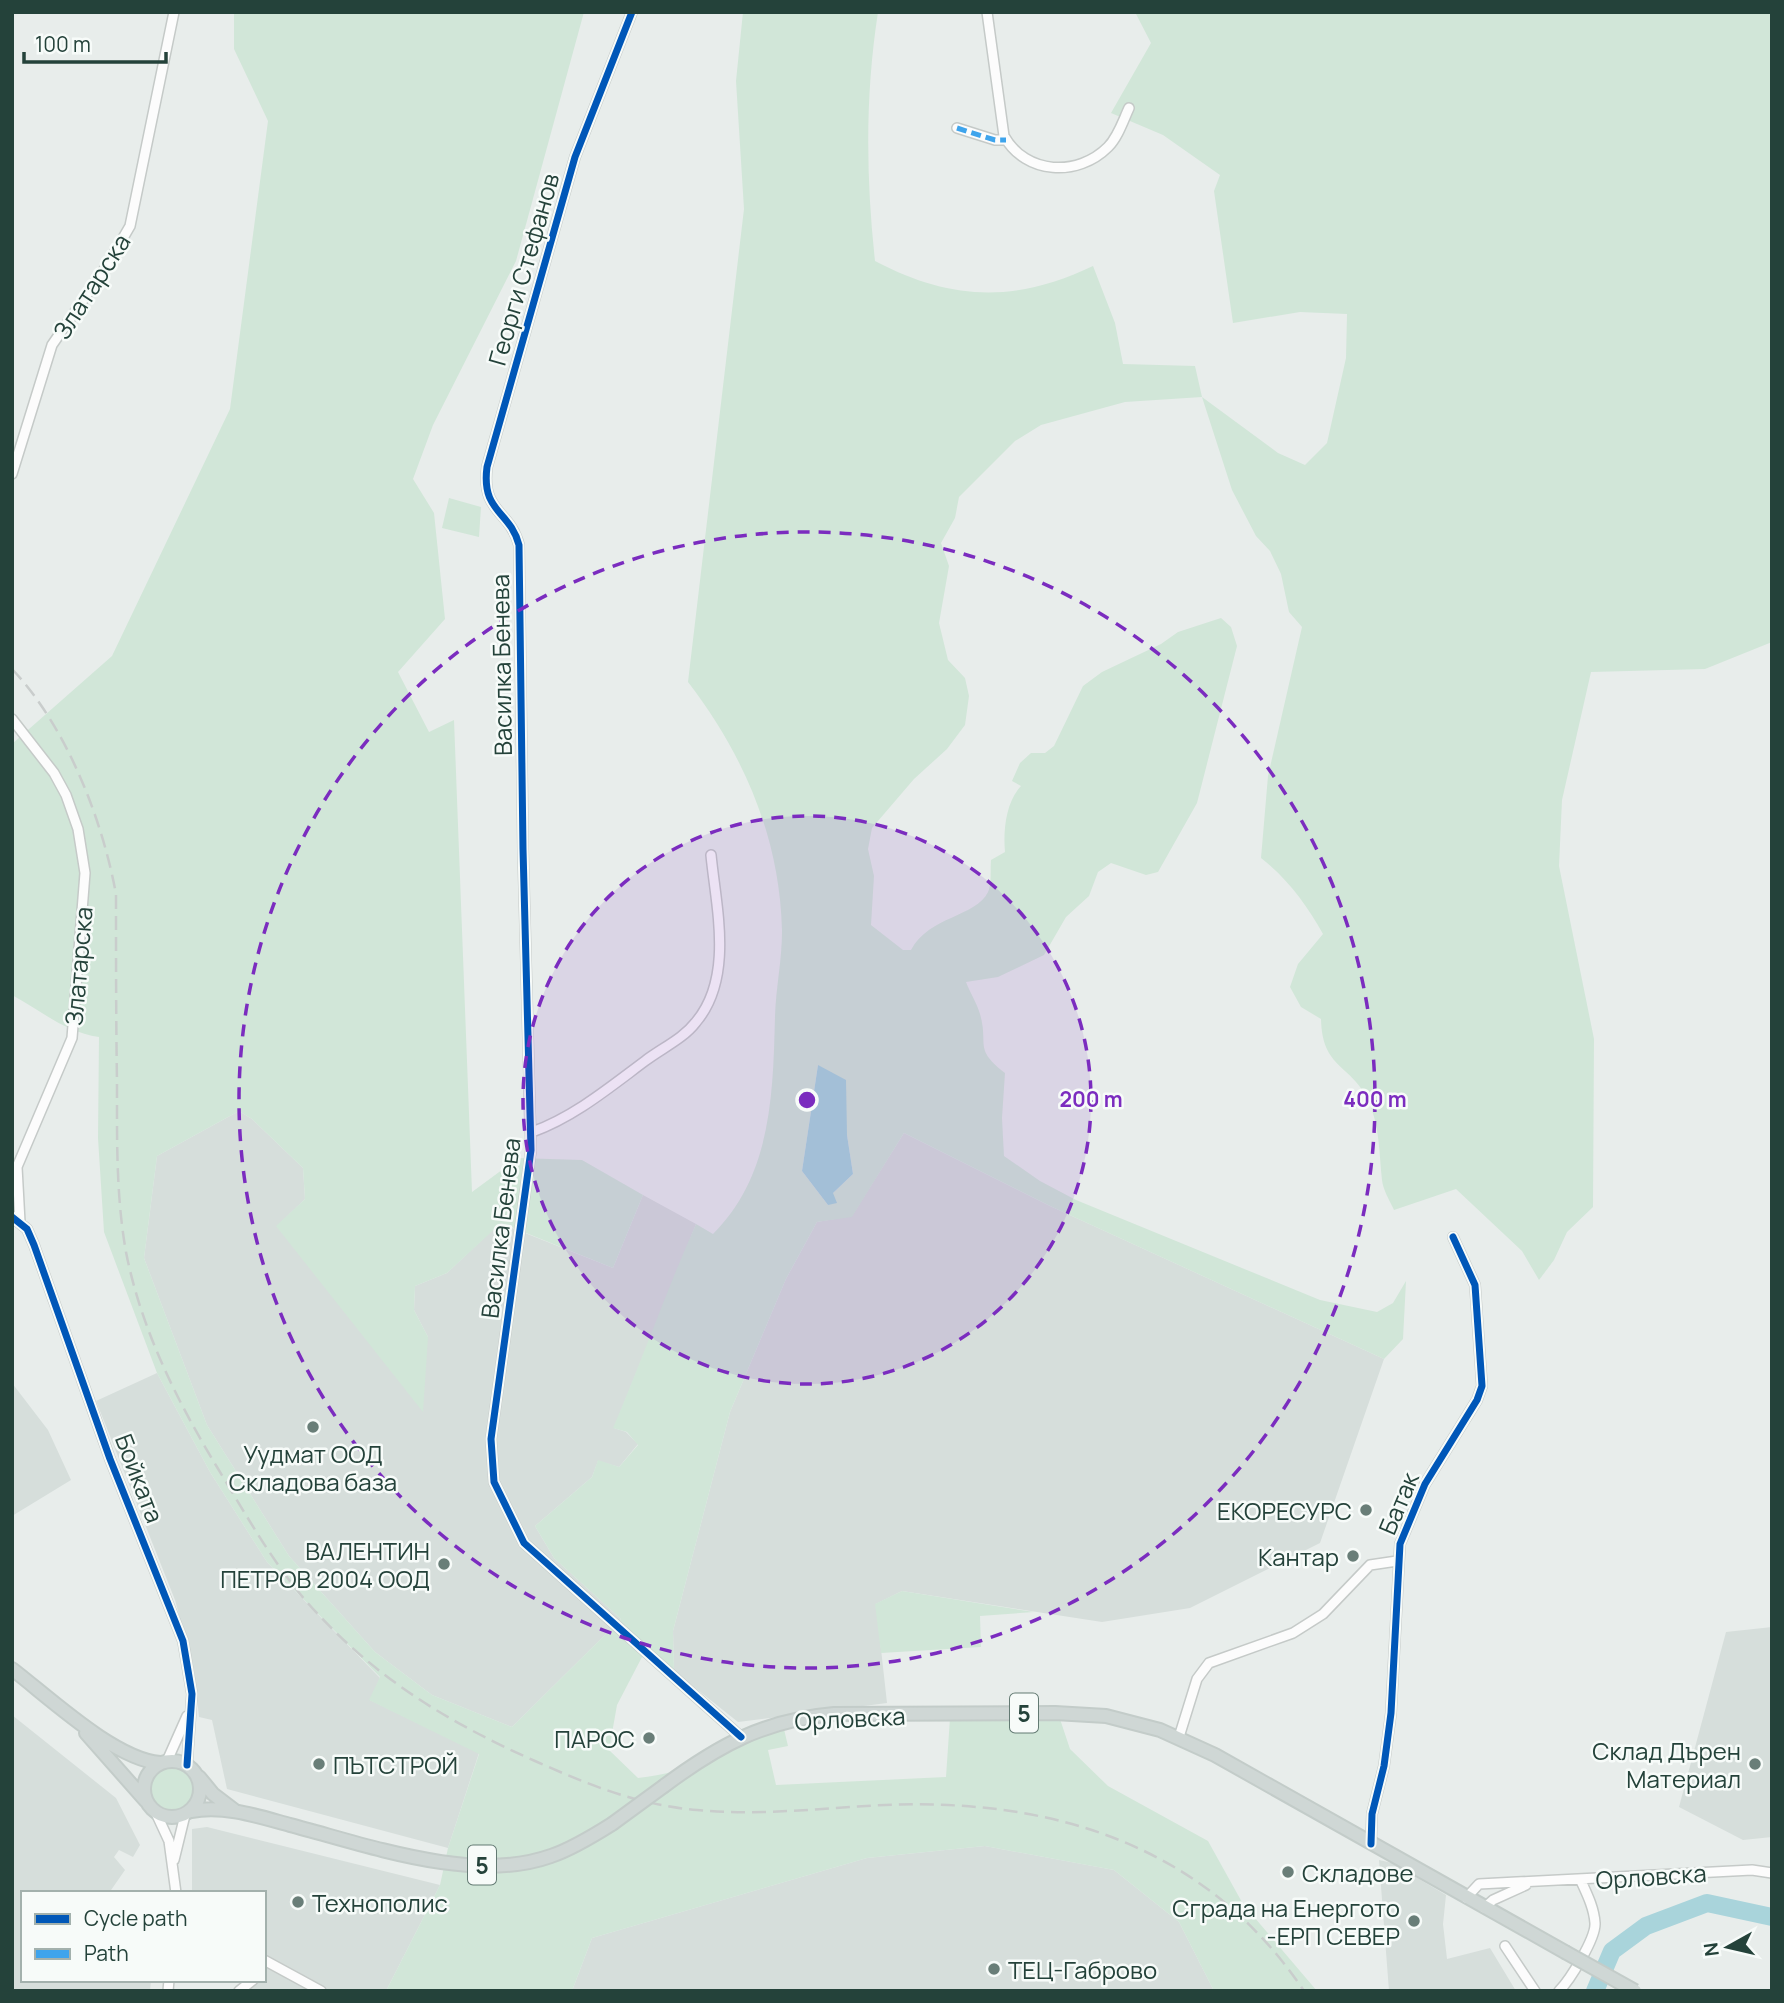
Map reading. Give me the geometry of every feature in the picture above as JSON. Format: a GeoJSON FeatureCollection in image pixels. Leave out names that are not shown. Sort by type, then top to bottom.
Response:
{"type":"FeatureCollection","features":[{"type":"Feature","properties":{"kind":"main road"},"geometry":{"type":"LineString","coordinates":[[12,1669],[69,1714],[132,1756],[191,1768],[199,1779],[200,1796],[188,1813]]}},
{"type":"Feature","properties":{"kind":"main road","name":"Орловска"},"geometry":{"type":"LineString","coordinates":[[188,1813],[211,1808],[234,1810],[359,1843],[472,1865],[515,1864],[550,1857],[612,1824],[728,1743],[784,1721],[825,1715],[1035,1713],[1106,1716],[1140,1723],[1179,1737],[1484,1908]]}},
{"type":"Feature","properties":{"kind":"main road"},"geometry":{"type":"LineString","coordinates":[[69,1714],[156,1813]]}},
{"type":"Feature","properties":{"kind":"main road"},"geometry":{"type":"LineString","coordinates":[[147,1802],[144,1784],[147,1776],[164,1762]]}},
{"type":"Feature","properties":{"kind":"main road","name":"Орловска"},"geometry":{"type":"LineString","coordinates":[[191,1768],[213,1794],[234,1810]]}},
{"type":"Feature","properties":{"kind":"main road","name":"5"},"geometry":{"type":"LineString","coordinates":[[156,1813],[170,1818],[188,1813]]}},
{"type":"Feature","properties":{"kind":"main road","name":"5"},"geometry":{"type":"LineString","coordinates":[[1484,1908],[1635,1991]]}},
{"type":"Feature","properties":{"kind":"street","name":"Златарска"},"geometry":{"type":"LineString","coordinates":[[12,474],[52,345],[108,264],[130,226],[174,12]]}},
{"type":"Feature","properties":{"kind":"street","name":"Георги Стефанов"},"geometry":{"type":"LineString","coordinates":[[516,535],[487,497],[484,485],[487,467],[575,156],[632,12]]}},
{"type":"Feature","properties":{"kind":"street"},"geometry":{"type":"LineString","coordinates":[[987,12],[1006,140],[1014,151],[1034,163],[1063,169],[1087,163],[1109,147],[1129,108]]}},
{"type":"Feature","properties":{"kind":"street"},"geometry":{"type":"LineString","coordinates":[[957,128],[995,140],[1006,140]]}},
{"type":"Feature","properties":{"kind":"street","name":"Василка Бенева"},"geometry":{"type":"LineString","coordinates":[[516,535],[532,1132],[491,1439],[494,1482],[524,1544],[741,1737]]}},
{"type":"Feature","properties":{"kind":"street","name":"Златарска"},"geometry":{"type":"LineString","coordinates":[[12,719],[54,773],[66,796],[78,830],[85,873],[72,1038],[18,1167],[16,1219]]}},
{"type":"Feature","properties":{"kind":"street"},"geometry":{"type":"LineString","coordinates":[[532,1132],[550,1126],[600,1094],[685,1034],[703,1012],[718,970],[720,939],[711,855]]}},
{"type":"Feature","properties":{"kind":"street","name":"Бойката"},"geometry":{"type":"LineString","coordinates":[[16,1219],[34,1245],[110,1459],[178,1630],[188,1663],[191,1768]]}},
{"type":"Feature","properties":{"kind":"street","name":"Батак"},"geometry":{"type":"LineString","coordinates":[[1371,1844],[1370,1828],[1384,1766],[1391,1713],[1400,1544],[1413,1507],[1446,1447],[1477,1401],[1482,1386],[1475,1284],[1453,1237]]}},
{"type":"Feature","properties":{"kind":"street","name":"Батак"},"geometry":{"type":"LineString","coordinates":[[1179,1737],[1197,1679],[1209,1663],[1293,1633],[1322,1614],[1370,1564],[1397,1561]]}},
{"type":"Feature","properties":{"kind":"street","name":"Бойката"},"geometry":{"type":"LineString","coordinates":[[164,1762],[191,1708]]}},
{"type":"Feature","properties":{"kind":"street"},"geometry":{"type":"LineString","coordinates":[[156,1813],[166,1832],[174,1865],[176,1891]]}},
{"type":"Feature","properties":{"kind":"street"},"geometry":{"type":"LineString","coordinates":[[174,1865],[188,1813]]}},
{"type":"Feature","properties":{"kind":"street","name":"Орловска"},"geometry":{"type":"LineString","coordinates":[[1466,1898],[1479,1884],[1581,1881],[1752,1870],[1772,1873]]}},
{"type":"Feature","properties":{"kind":"street"},"geometry":{"type":"LineString","coordinates":[[1559,1991],[1573,1972],[1595,1928],[1592,1906],[1581,1881]]}},
{"type":"Feature","properties":{"kind":"street","name":"Орловска"},"geometry":{"type":"LineString","coordinates":[[1484,1908],[1493,1900],[1531,1883]]}},
{"type":"Feature","properties":{"kind":"street"},"geometry":{"type":"LineString","coordinates":[[1505,1946],[1535,1991]]}},
{"type":"Feature","properties":{"kind":"street"},"geometry":{"type":"LineString","coordinates":[[266,1963],[321,1991]]}},
{"type":"Feature","properties":{"kind":"shaded area"},"geometry":{"type":"Polygon","coordinates":[[[239,1111],[252,1119],[303,1168],[305,1199],[277,1226],[348,1313],[428,1337],[414,1310],[415,1286],[447,1273],[500,1223],[613,1268],[643,1195],[696,1224],[614,1428],[626,1432],[638,1444],[619,1467],[598,1461],[592,1477],[535,1526],[554,1558],[621,1619],[512,1727],[432,1695],[375,1652],[289,1556],[207,1425],[144,1258],[157,1156],[239,1111]]]}},
{"type":"Feature","properties":{"kind":"shaded area"},"geometry":{"type":"Polygon","coordinates":[[[904,1133],[1050,1206],[1384,1359],[1320,1543],[1190,1608],[1102,1622],[902,1591],[876,1604],[887,1703],[738,1722],[674,1671],[673,1631],[730,1412],[786,1279],[817,1222],[852,1216],[904,1133]]]}},
{"type":"Feature","properties":{"kind":"shaded area"},"geometry":{"type":"Polygon","coordinates":[[[157,1373],[210,1472],[267,1562],[380,1678],[370,1700],[479,1753],[448,1848],[227,1789],[212,1720],[199,1717],[194,1670],[175,1600],[96,1401],[157,1373]]]}},
{"type":"Feature","properties":{"kind":"shaded area"},"geometry":{"type":"Polygon","coordinates":[[[12,1383],[48,1430],[71,1480],[12,1516],[12,1383]]]}},
{"type":"Feature","properties":{"kind":"shaded area"},"geometry":{"type":"Polygon","coordinates":[[[1772,1627],[1772,1837],[1743,1840],[1679,1807],[1726,1632],[1772,1627]]]}},
{"type":"Feature","properties":{"kind":"shaded area"},"geometry":{"type":"Polygon","coordinates":[[[12,1715],[116,1798],[140,1845],[133,1857],[119,1850],[114,1857],[125,1870],[110,1891],[21,1891],[21,1982],[151,1982],[150,1991],[12,1991],[12,1715]]]}},
{"type":"Feature","properties":{"kind":"shaded area"},"geometry":{"type":"Polygon","coordinates":[[[207,1827],[440,1885],[386,1991],[248,1991],[251,1982],[266,1982],[266,1891],[192,1891],[192,1829],[207,1827]]]}},
{"type":"Feature","properties":{"kind":"shaded area","name":"ТЕЦ-Габрово"},"geometry":{"type":"Polygon","coordinates":[[[985,1846],[1114,1870],[1179,1922],[1214,1991],[572,1991],[592,1938],[867,1858],[985,1846]]]}},
{"type":"Feature","properties":{"kind":"shaded area"},"geometry":{"type":"Polygon","coordinates":[[[1379,1860],[1392,1863],[1446,1895],[1443,1924],[1447,1959],[1490,1948],[1516,1991],[1389,1991],[1379,1860]]]}},
{"type":"Feature","properties":{"kind":"green space"},"geometry":{"type":"Polygon","coordinates":[[[234,12],[584,12],[516,261],[433,425],[413,479],[434,513],[445,619],[398,672],[429,732],[454,720],[472,1192],[518,1158],[582,1160],[643,1195],[613,1268],[501,1223],[447,1273],[415,1286],[414,1310],[428,1337],[423,1412],[276,1226],[305,1199],[303,1168],[252,1119],[239,1111],[157,1156],[144,1258],[207,1425],[289,1556],[375,1652],[432,1695],[512,1727],[621,1619],[554,1558],[535,1526],[592,1477],[598,1460],[619,1467],[638,1445],[627,1432],[613,1428],[696,1224],[713,1234],[733,1211],[747,1186],[765,1132],[773,1074],[782,931],[774,863],[766,831],[742,768],[688,682],[744,209],[736,81],[743,12],[878,12],[868,136],[875,261],[930,284],[984,292],[1037,286],[1093,266],[1115,323],[1123,364],[1195,366],[1202,397],[1125,402],[1041,425],[1015,441],[959,497],[955,518],[941,543],[949,566],[939,623],[948,660],[965,678],[969,696],[965,725],[947,749],[914,779],[872,828],[868,849],[874,876],[871,925],[903,950],[911,950],[929,930],[982,900],[989,889],[991,860],[1005,852],[1007,817],[1012,800],[1021,786],[1012,781],[1020,763],[1031,753],[1045,753],[1054,746],[1083,686],[1102,672],[1161,644],[1178,632],[1221,618],[1231,627],[1237,646],[1197,803],[1158,872],[1146,875],[1111,863],[1098,872],[1089,896],[1066,917],[1044,955],[998,977],[966,982],[980,1014],[985,1052],[1005,1073],[1002,1118],[1004,1156],[1040,1181],[1076,1200],[1320,1300],[1377,1312],[1393,1303],[1406,1281],[1403,1339],[1384,1359],[1050,1206],[904,1133],[852,1217],[817,1222],[786,1279],[730,1412],[673,1631],[674,1671],[642,1657],[617,1705],[609,1750],[638,1778],[659,1775],[697,1765],[783,1725],[788,1746],[768,1750],[776,1785],[946,1777],[950,1718],[1059,1716],[1070,1749],[1108,1786],[1208,1841],[1243,1904],[1317,1991],[1214,1991],[1179,1922],[1114,1870],[985,1846],[867,1858],[592,1938],[572,1991],[386,1991],[440,1885],[448,1848],[479,1754],[369,1700],[380,1677],[267,1562],[210,1472],[157,1373],[104,1232],[98,1138],[99,1037],[64,1026],[12,995],[12,744],[112,656],[230,409],[268,121],[234,49],[234,12]],[[818,1065],[802,1171],[828,1205],[833,1193],[853,1174],[847,1135],[818,1065]]]}},
{"type":"Feature","properties":{"kind":"green space"},"geometry":{"type":"Polygon","coordinates":[[[1135,12],[1772,12],[1772,642],[1705,669],[1591,672],[1562,800],[1559,866],[1594,1039],[1593,1207],[1567,1232],[1554,1260],[1539,1280],[1522,1251],[1456,1189],[1394,1210],[1383,1184],[1377,1130],[1368,1100],[1354,1079],[1338,1065],[1326,1048],[1321,1019],[1301,1007],[1290,987],[1298,964],[1323,934],[1296,893],[1261,858],[1268,776],[1302,627],[1289,612],[1281,574],[1270,551],[1256,536],[1232,490],[1202,397],[1278,453],[1305,465],[1327,443],[1346,358],[1347,314],[1300,312],[1233,323],[1214,191],[1220,175],[1163,135],[1111,113],[1151,43],[1135,12]]]}},
{"type":"Feature","properties":{"kind":"green space"},"geometry":{"type":"Polygon","coordinates":[[[449,498],[481,507],[479,537],[442,528],[449,498]]]}},
{"type":"Feature","properties":{"kind":"green space"},"geometry":{"type":"Polygon","coordinates":[[[902,1591],[1034,1612],[980,1616],[981,1647],[881,1653],[875,1604],[902,1591]]]}},
{"type":"Feature","properties":{"kind":"green space"},"geometry":{"type":"Polygon","coordinates":[[[172,1768],[187,1774],[193,1789],[187,1804],[172,1810],[157,1804],[151,1789],[157,1774],[172,1768]]]}},
{"type":"Feature","properties":{"kind":"water"},"geometry":{"type":"Polygon","coordinates":[[[818,1065],[846,1080],[847,1135],[853,1174],[833,1193],[837,1203],[828,1205],[802,1171],[818,1065]]]}},
{"type":"Feature","properties":{"kind":"waterway"},"geometry":{"type":"LineString","coordinates":[[1595,1991],[1612,1951],[1646,1926],[1707,1903],[1772,1917]]}},
{"type":"Feature","properties":{"kind":"railway"},"geometry":{"type":"LineString","coordinates":[[12,669],[49,718],[79,774],[101,835],[116,894],[119,1189],[126,1252],[141,1309],[162,1364],[217,1467],[281,1569],[331,1628],[384,1674],[440,1713],[555,1770],[634,1799],[720,1812],[947,1805],[1008,1811],[1066,1822],[1121,1841],[1173,1866],[1221,1899],[1265,1941],[1304,1991]]}},
{"type":"Feature","properties":{"kind":"marked path"},"geometry":{"type":"LineString","coordinates":[[957,128],[995,140],[1006,140]]}},
{"type":"Feature","properties":{"kind":"cycle path"},"geometry":{"type":"LineString","coordinates":[[632,12],[575,157],[487,467],[488,494],[515,533],[519,545],[531,1150],[491,1439],[494,1482],[524,1543],[741,1737]]}},
{"type":"Feature","properties":{"kind":"cycle path"},"geometry":{"type":"LineString","coordinates":[[12,1217],[27,1229],[34,1245],[110,1459],[183,1641],[192,1694],[187,1765]]}},
{"type":"Feature","properties":{"kind":"cycle path"},"geometry":{"type":"LineString","coordinates":[[1371,1844],[1372,1814],[1384,1766],[1391,1713],[1400,1544],[1425,1484],[1477,1400],[1482,1386],[1475,1285],[1453,1237]]}},
{"type":"Feature","properties":{"kind":"place","name":"Уудмат ООД Складова база"},"geometry":{"type":"Point","coordinates":[313,1427]}},
{"type":"Feature","properties":{"kind":"place","name":"ЕКОРЕСУРС"},"geometry":{"type":"Point","coordinates":[1366,1510]}},
{"type":"Feature","properties":{"kind":"place","name":"Кантар"},"geometry":{"type":"Point","coordinates":[1353,1556]}},
{"type":"Feature","properties":{"kind":"place","name":"ВАЛЕНТИН ПЕТРОВ 2004 ООД"},"geometry":{"type":"Point","coordinates":[444,1564]}},
{"type":"Feature","properties":{"kind":"place","name":"ПАРОС"},"geometry":{"type":"Point","coordinates":[649,1738]}},
{"type":"Feature","properties":{"kind":"place","name":"ПЪТСТРОЙ"},"geometry":{"type":"Point","coordinates":[319,1764]}},
{"type":"Feature","properties":{"kind":"place","name":"Склад Дърен Материал"},"geometry":{"type":"Point","coordinates":[1755,1764]}},
{"type":"Feature","properties":{"kind":"place","name":"Складове"},"geometry":{"type":"Point","coordinates":[1288,1872]}},
{"type":"Feature","properties":{"kind":"place","name":"Технополис"},"geometry":{"type":"Point","coordinates":[298,1902]}},
{"type":"Feature","properties":{"kind":"place","name":"Сграда на Енергото -ЕРП СЕВЕР"},"geometry":{"type":"Point","coordinates":[1414,1921]}},
{"type":"Feature","properties":{"kind":"place","name":"ТЕЦ-Габрово"},"geometry":{"type":"Point","coordinates":[994,1969]}}]}
